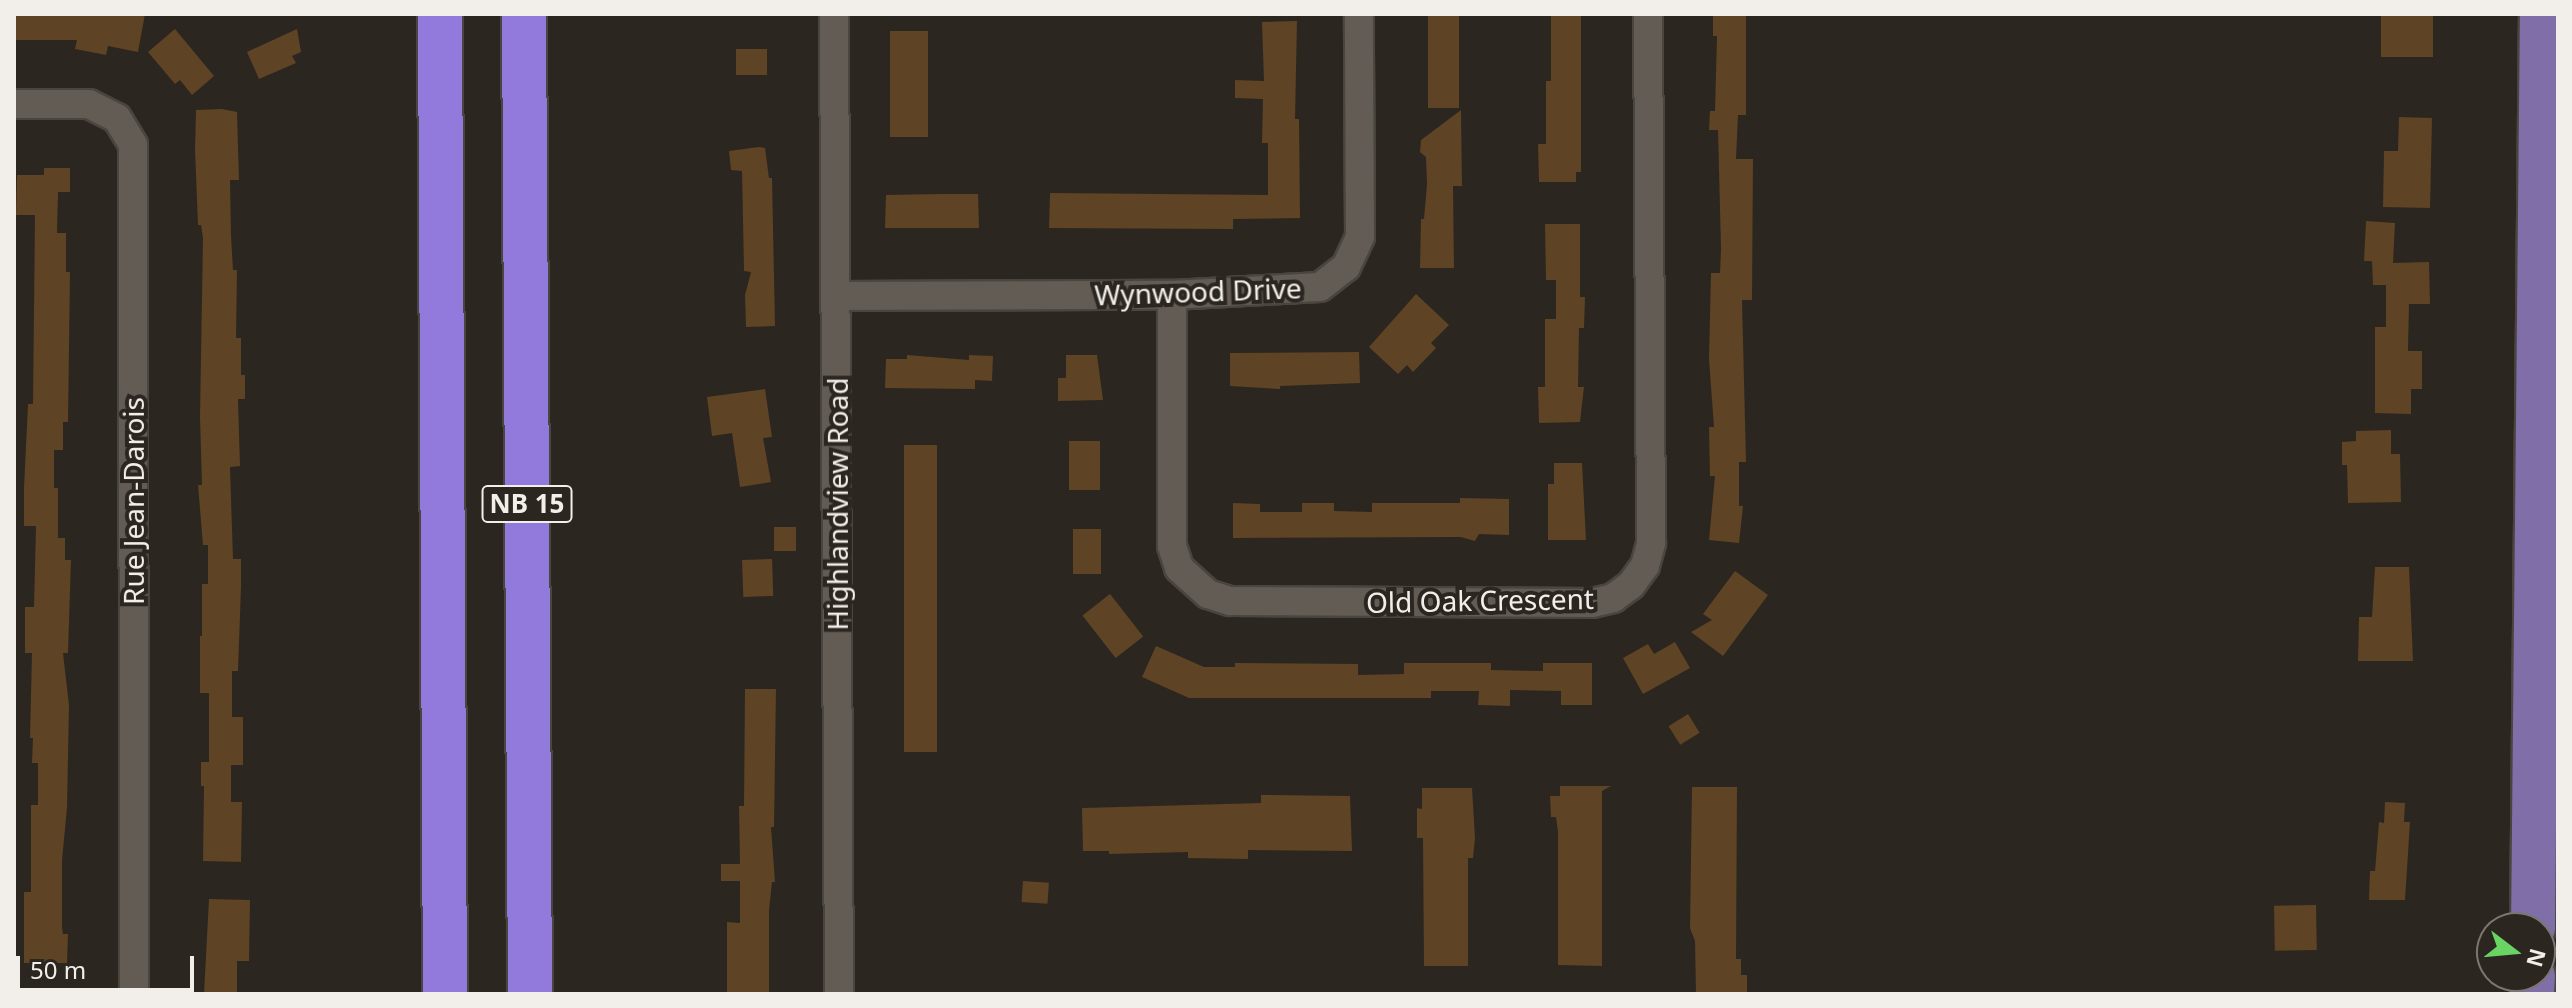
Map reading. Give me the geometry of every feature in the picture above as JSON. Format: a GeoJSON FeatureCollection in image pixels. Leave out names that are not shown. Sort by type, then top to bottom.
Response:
{"type":"FeatureCollection","features":[{"type":"Feature","properties":{"kind":"highway","name":"NB 15"},"geometry":{"type":"LineString","coordinates":[[440,14],[445,994]]}},
{"type":"Feature","properties":{"kind":"highway","name":"NB 15"},"geometry":{"type":"LineString","coordinates":[[524,14],[530,994]]}},
{"type":"Feature","properties":{"kind":"main road"},"geometry":{"type":"LineString","coordinates":[[2534,912],[2546,579],[2548,252],[2542,14]]}},
{"type":"Feature","properties":{"kind":"street","name":"Highlandview Road"},"geometry":{"type":"LineString","coordinates":[[834,14],[839,994]]}},
{"type":"Feature","properties":{"kind":"street","name":"Wynwood Drive"},"geometry":{"type":"LineString","coordinates":[[836,296],[1172,295],[1320,287],[1346,267],[1360,237],[1359,14]]}},
{"type":"Feature","properties":{"kind":"street","name":"Old Oak Crescent"},"geometry":{"type":"LineString","coordinates":[[1172,295],[1172,546],[1179,568],[1208,594],[1230,601],[1592,603],[1613,598],[1631,585],[1645,566],[1651,543],[1648,14]]}},
{"type":"Feature","properties":{"kind":"street","name":"Rue Jean-Darois"},"geometry":{"type":"LineString","coordinates":[[14,104],[89,104],[117,118],[133,145],[134,994]]}},
{"type":"Feature","properties":{"kind":"building"},"geometry":{"type":"Polygon","coordinates":[[[14,14],[145,14],[138,52],[108,46],[106,55],[75,49],[77,40],[14,40],[14,14]]]}},
{"type":"Feature","properties":{"kind":"building"},"geometry":{"type":"Polygon","coordinates":[[[1428,14],[1459,14],[1459,108],[1428,108],[1428,14]]]}},
{"type":"Feature","properties":{"kind":"building"},"geometry":{"type":"Polygon","coordinates":[[[1551,14],[1581,14],[1581,172],[1576,172],[1576,182],[1539,182],[1538,144],[1546,144],[1546,81],[1551,81],[1551,14]]]}},
{"type":"Feature","properties":{"kind":"building"},"geometry":{"type":"Polygon","coordinates":[[[1713,14],[1746,14],[1746,115],[1738,115],[1736,159],[1753,159],[1752,300],[1742,300],[1746,462],[1739,462],[1739,506],[1743,506],[1739,543],[1709,540],[1715,476],[1710,476],[1709,427],[1714,427],[1709,359],[1711,273],[1720,273],[1721,249],[1718,130],[1709,130],[1710,111],[1715,111],[1717,36],[1713,36],[1713,14]]]}},
{"type":"Feature","properties":{"kind":"building"},"geometry":{"type":"Polygon","coordinates":[[[2381,14],[2433,14],[2433,57],[2381,57],[2381,14]]]}},
{"type":"Feature","properties":{"kind":"building"},"geometry":{"type":"Polygon","coordinates":[[[1297,21],[1295,119],[1299,119],[1300,218],[1233,219],[1233,229],[1049,228],[1050,193],[1268,195],[1268,143],[1262,143],[1263,99],[1235,98],[1235,80],[1264,81],[1262,22],[1297,21]]]}},
{"type":"Feature","properties":{"kind":"building"},"geometry":{"type":"Polygon","coordinates":[[[175,29],[214,76],[192,95],[180,80],[175,84],[148,52],[175,29]]]}},
{"type":"Feature","properties":{"kind":"building"},"geometry":{"type":"Polygon","coordinates":[[[297,29],[301,52],[292,56],[296,63],[259,79],[247,52],[297,29]]]}},
{"type":"Feature","properties":{"kind":"building"},"geometry":{"type":"Polygon","coordinates":[[[890,31],[928,31],[928,137],[890,137],[890,31]]]}},
{"type":"Feature","properties":{"kind":"building"},"geometry":{"type":"Polygon","coordinates":[[[736,49],[767,49],[767,75],[736,75],[736,49]]]}},
{"type":"Feature","properties":{"kind":"building"},"geometry":{"type":"Polygon","coordinates":[[[196,110],[237,112],[239,180],[230,180],[231,236],[233,270],[237,270],[236,338],[241,338],[241,375],[245,375],[245,399],[238,399],[240,466],[230,467],[233,559],[241,559],[238,671],[232,671],[232,717],[243,717],[243,765],[231,765],[231,802],[242,802],[241,862],[203,861],[204,786],[201,786],[201,762],[209,762],[209,693],[200,693],[202,584],[208,584],[208,545],[203,545],[198,485],[202,485],[203,238],[201,225],[198,225],[196,110]]]}},
{"type":"Feature","properties":{"kind":"building"},"geometry":{"type":"Polygon","coordinates":[[[1461,110],[1462,186],[1453,186],[1454,268],[1420,268],[1421,219],[1424,219],[1427,184],[1426,157],[1420,152],[1421,140],[1461,110]]]}},
{"type":"Feature","properties":{"kind":"building"},"geometry":{"type":"Polygon","coordinates":[[[2399,117],[2432,118],[2430,208],[2383,207],[2384,151],[2398,151],[2399,117]]]}},
{"type":"Feature","properties":{"kind":"building"},"geometry":{"type":"Polygon","coordinates":[[[765,148],[769,178],[772,178],[775,326],[746,327],[745,295],[751,272],[744,271],[742,171],[731,170],[729,151],[765,148]]]}},
{"type":"Feature","properties":{"kind":"building"},"geometry":{"type":"Polygon","coordinates":[[[44,168],[70,168],[70,192],[58,192],[57,233],[66,233],[66,272],[70,272],[68,422],[63,422],[63,450],[54,450],[58,538],[65,538],[65,560],[71,560],[68,653],[63,653],[69,705],[67,808],[62,860],[62,927],[63,934],[68,934],[67,963],[24,963],[24,892],[31,892],[31,805],[38,805],[38,763],[32,763],[33,738],[30,738],[32,653],[25,653],[25,607],[34,607],[36,526],[24,526],[28,404],[33,404],[35,215],[16,215],[17,175],[44,175],[44,168]]]}},
{"type":"Feature","properties":{"kind":"building"},"geometry":{"type":"Polygon","coordinates":[[[978,194],[979,228],[885,228],[886,195],[978,194]]]}},
{"type":"Feature","properties":{"kind":"building"},"geometry":{"type":"Polygon","coordinates":[[[2366,221],[2395,223],[2393,263],[2429,262],[2430,304],[2409,304],[2408,351],[2422,351],[2422,389],[2411,389],[2411,414],[2375,413],[2375,327],[2386,327],[2386,285],[2373,285],[2372,261],[2364,261],[2366,221]]]}},
{"type":"Feature","properties":{"kind":"building"},"geometry":{"type":"Polygon","coordinates":[[[1545,224],[1580,224],[1580,297],[1585,297],[1584,328],[1579,328],[1578,387],[1584,387],[1580,422],[1539,423],[1538,387],[1545,387],[1545,319],[1556,319],[1556,280],[1546,280],[1545,224]]]}},
{"type":"Feature","properties":{"kind":"building"},"geometry":{"type":"Polygon","coordinates":[[[1416,294],[1449,325],[1431,343],[1436,348],[1413,372],[1407,365],[1398,374],[1369,347],[1416,294]]]}},
{"type":"Feature","properties":{"kind":"building"},"geometry":{"type":"Polygon","coordinates":[[[1359,352],[1360,383],[1280,386],[1280,389],[1230,386],[1230,353],[1359,352]]]}},
{"type":"Feature","properties":{"kind":"building"},"geometry":{"type":"Polygon","coordinates":[[[907,355],[969,360],[969,355],[993,356],[992,381],[975,380],[975,389],[885,388],[886,359],[907,359],[907,355]]]}},
{"type":"Feature","properties":{"kind":"building"},"geometry":{"type":"Polygon","coordinates":[[[1066,355],[1097,355],[1103,400],[1058,401],[1058,378],[1066,378],[1066,355]]]}},
{"type":"Feature","properties":{"kind":"building"},"geometry":{"type":"Polygon","coordinates":[[[765,389],[772,437],[763,438],[771,482],[740,487],[732,433],[712,436],[707,397],[765,389]]]}},
{"type":"Feature","properties":{"kind":"building"},"geometry":{"type":"Polygon","coordinates":[[[2391,430],[2391,454],[2400,454],[2401,502],[2348,503],[2347,465],[2342,465],[2342,442],[2356,441],[2356,431],[2391,430]]]}},
{"type":"Feature","properties":{"kind":"building"},"geometry":{"type":"Polygon","coordinates":[[[1069,441],[1100,441],[1100,490],[1069,490],[1069,441]]]}},
{"type":"Feature","properties":{"kind":"building"},"geometry":{"type":"Polygon","coordinates":[[[904,445],[937,445],[937,752],[904,752],[904,445]]]}},
{"type":"Feature","properties":{"kind":"building"},"geometry":{"type":"Polygon","coordinates":[[[1554,463],[1582,463],[1586,540],[1548,540],[1548,484],[1554,484],[1554,463]]]}},
{"type":"Feature","properties":{"kind":"building"},"geometry":{"type":"Polygon","coordinates":[[[1460,498],[1509,499],[1509,535],[1479,534],[1475,541],[1461,537],[1233,538],[1233,503],[1260,504],[1260,512],[1302,512],[1302,503],[1334,503],[1334,511],[1372,512],[1372,503],[1460,503],[1460,498]]]}},
{"type":"Feature","properties":{"kind":"building"},"geometry":{"type":"Polygon","coordinates":[[[774,527],[796,527],[796,551],[774,551],[774,527]]]}},
{"type":"Feature","properties":{"kind":"building"},"geometry":{"type":"Polygon","coordinates":[[[1073,529],[1101,529],[1101,574],[1073,574],[1073,529]]]}},
{"type":"Feature","properties":{"kind":"building"},"geometry":{"type":"Polygon","coordinates":[[[772,559],[773,596],[743,597],[742,560],[772,559]]]}},
{"type":"Feature","properties":{"kind":"building"},"geometry":{"type":"Polygon","coordinates":[[[2375,567],[2409,567],[2413,661],[2358,661],[2359,617],[2372,617],[2375,567]]]}},
{"type":"Feature","properties":{"kind":"building"},"geometry":{"type":"Polygon","coordinates":[[[1735,571],[1768,595],[1723,656],[1691,632],[1712,620],[1703,614],[1735,571]]]}},
{"type":"Feature","properties":{"kind":"building"},"geometry":{"type":"Polygon","coordinates":[[[1110,594],[1143,637],[1116,658],[1082,616],[1110,594]]]}},
{"type":"Feature","properties":{"kind":"building"},"geometry":{"type":"Polygon","coordinates":[[[1675,642],[1690,668],[1643,694],[1623,658],[1648,644],[1654,654],[1675,642]]]}},
{"type":"Feature","properties":{"kind":"building"},"geometry":{"type":"Polygon","coordinates":[[[1156,646],[1204,667],[1235,667],[1235,663],[1358,664],[1358,675],[1404,674],[1404,663],[1491,663],[1491,670],[1543,671],[1543,663],[1592,663],[1592,705],[1561,705],[1561,691],[1510,690],[1510,706],[1478,705],[1479,691],[1431,691],[1431,698],[1189,698],[1142,677],[1156,646]]]}},
{"type":"Feature","properties":{"kind":"building"},"geometry":{"type":"Polygon","coordinates":[[[745,689],[776,689],[774,827],[771,827],[775,882],[772,882],[769,910],[769,994],[727,994],[727,922],[740,923],[740,881],[721,881],[721,864],[740,864],[739,806],[744,806],[745,689]]]}},
{"type":"Feature","properties":{"kind":"building"},"geometry":{"type":"Polygon","coordinates":[[[1688,714],[1700,733],[1680,745],[1668,726],[1688,714]]]}},
{"type":"Feature","properties":{"kind":"building"},"geometry":{"type":"Polygon","coordinates":[[[1560,786],[1611,786],[1602,791],[1602,966],[1558,965],[1558,832],[1556,817],[1551,817],[1550,796],[1560,796],[1560,786]]]}},
{"type":"Feature","properties":{"kind":"building"},"geometry":{"type":"Polygon","coordinates":[[[1692,787],[1737,787],[1736,959],[1741,959],[1741,975],[1747,975],[1747,994],[1696,994],[1695,941],[1690,928],[1692,787]]]}},
{"type":"Feature","properties":{"kind":"building"},"geometry":{"type":"Polygon","coordinates":[[[1422,788],[1472,788],[1475,838],[1473,858],[1468,858],[1468,966],[1424,966],[1423,838],[1417,838],[1417,808],[1422,809],[1422,788]]]}},
{"type":"Feature","properties":{"kind":"building"},"geometry":{"type":"Polygon","coordinates":[[[1261,795],[1350,796],[1352,851],[1248,850],[1248,859],[1188,858],[1188,852],[1109,854],[1109,851],[1083,851],[1082,808],[1261,803],[1261,795]]]}},
{"type":"Feature","properties":{"kind":"building"},"geometry":{"type":"Polygon","coordinates":[[[2385,802],[2405,803],[2404,822],[2410,822],[2405,900],[2369,900],[2370,871],[2375,871],[2379,822],[2384,823],[2385,802]]]}},
{"type":"Feature","properties":{"kind":"building"},"geometry":{"type":"Polygon","coordinates":[[[1023,881],[1049,883],[1047,904],[1022,902],[1023,881]]]}},
{"type":"Feature","properties":{"kind":"building"},"geometry":{"type":"Polygon","coordinates":[[[209,899],[250,900],[249,961],[237,961],[237,994],[204,994],[209,899]]]}},
{"type":"Feature","properties":{"kind":"building"},"geometry":{"type":"Polygon","coordinates":[[[2316,905],[2317,950],[2275,951],[2274,906],[2316,905]]]}}]}
